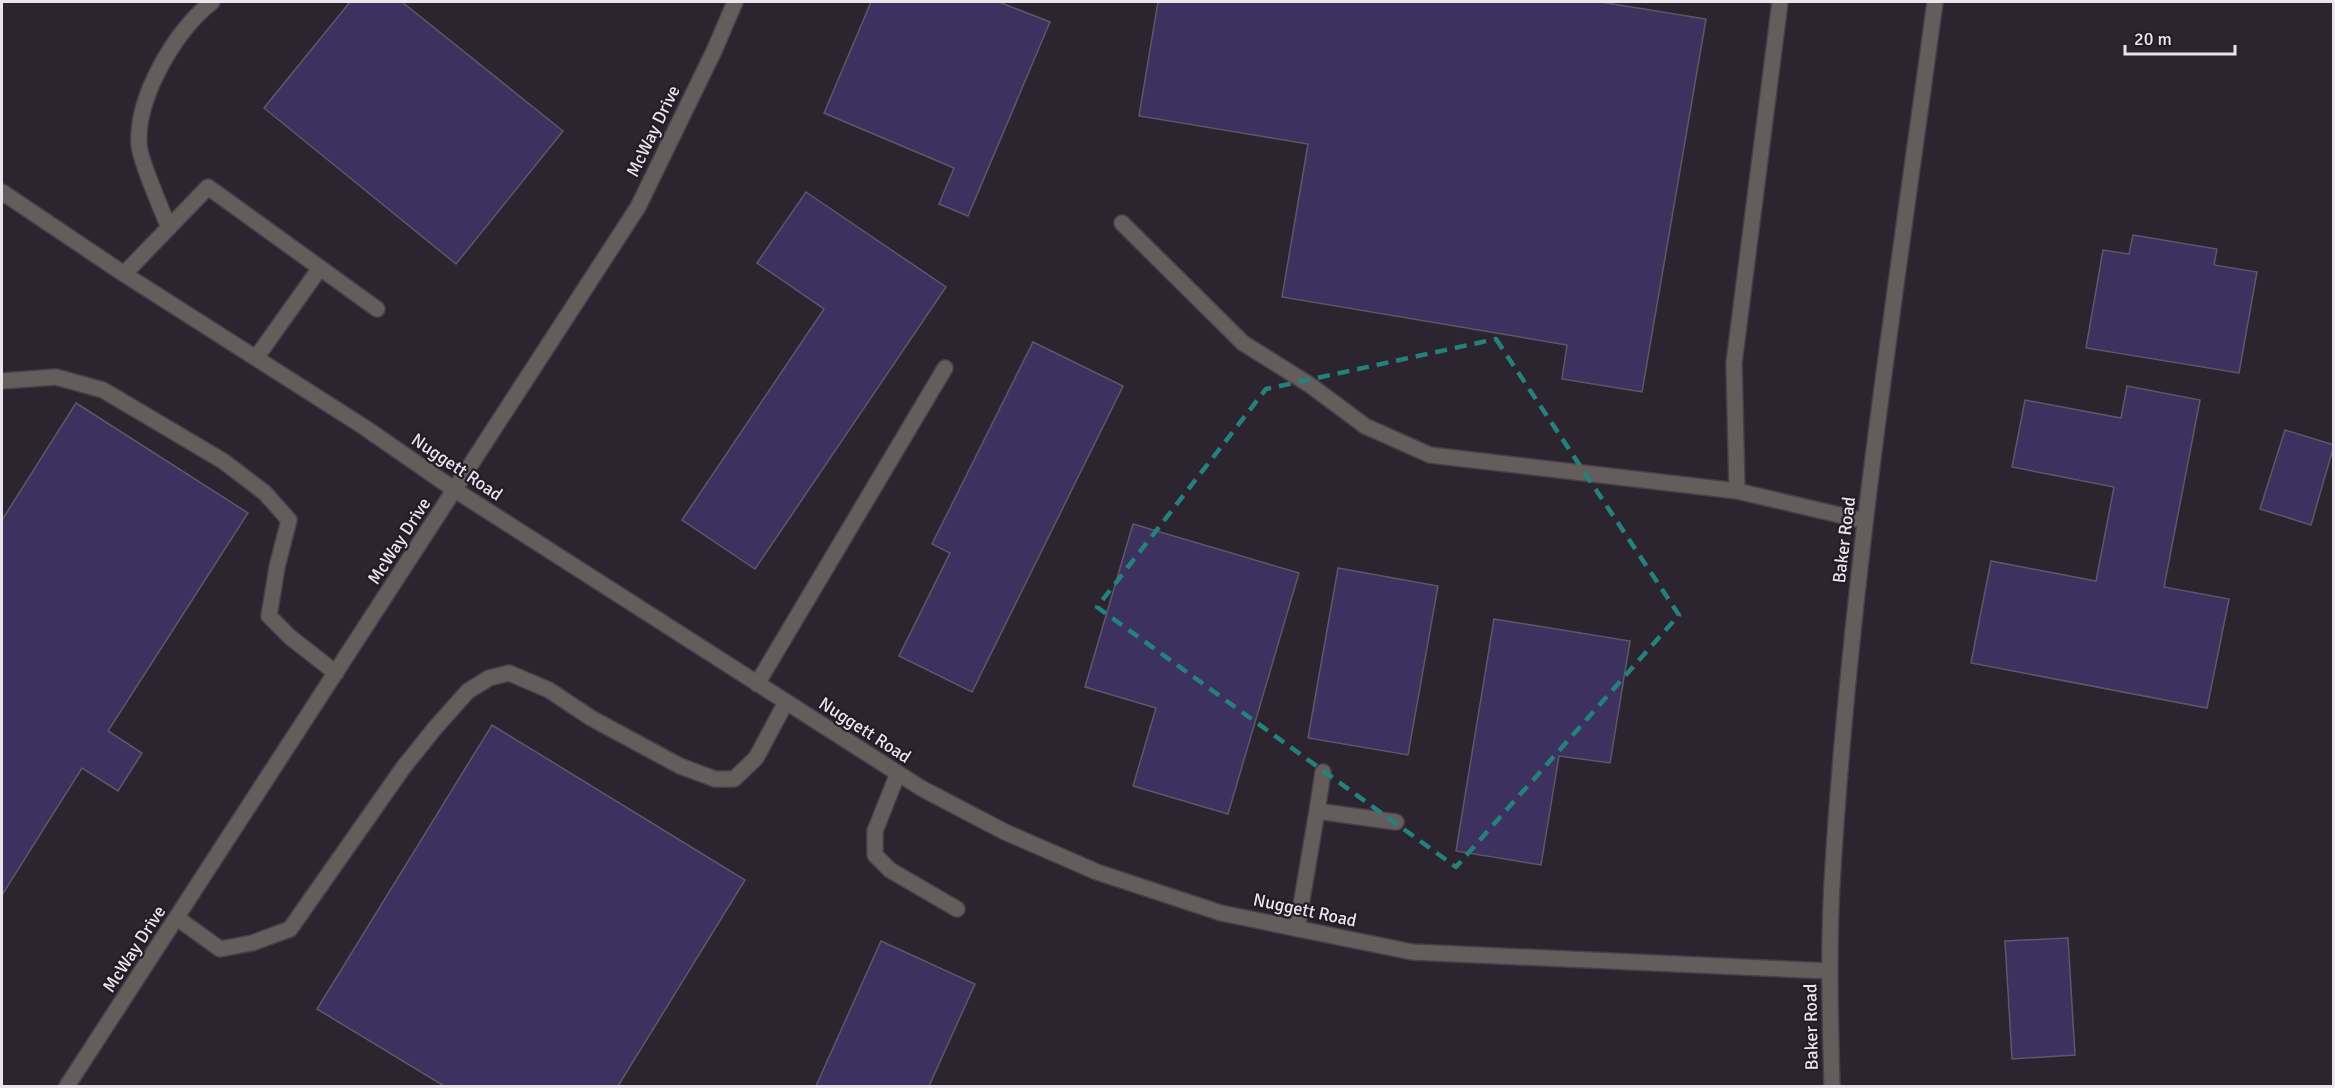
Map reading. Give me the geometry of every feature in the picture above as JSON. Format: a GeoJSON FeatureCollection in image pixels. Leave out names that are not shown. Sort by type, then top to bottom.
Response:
{"type":"FeatureCollection","features":[{"type":"Feature","properties":{"kind":"street"},"geometry":{"type":"LineString","coordinates":[[169,228],[139,146],[147,92],[175,43],[195,15],[212,2]]}},
{"type":"Feature","properties":{"kind":"street","name":"McWay Drive"},"geometry":{"type":"LineString","coordinates":[[67,1086],[638,207],[714,51],[735,2]]}},
{"type":"Feature","properties":{"kind":"street"},"geometry":{"type":"LineString","coordinates":[[1737,491],[1734,363],[1780,2]]}},
{"type":"Feature","properties":{"kind":"street","name":"Baker Road"},"geometry":{"type":"LineString","coordinates":[[1832,1086],[1830,971],[1833,866],[1847,693],[1865,521],[1935,2]]}},
{"type":"Feature","properties":{"kind":"street"},"geometry":{"type":"LineString","coordinates":[[124,274],[208,187],[377,309]]}},
{"type":"Feature","properties":{"kind":"street","name":"Nuggett Road"},"geometry":{"type":"LineString","coordinates":[[2,192],[455,490],[898,773],[1005,832],[1097,872],[1221,913],[1412,952],[1830,971]]}},
{"type":"Feature","properties":{"kind":"street"},"geometry":{"type":"LineString","coordinates":[[1122,224],[1243,343],[1310,385],[1365,426],[1430,455],[1737,491],[1865,521]]}},
{"type":"Feature","properties":{"kind":"street"},"geometry":{"type":"LineString","coordinates":[[256,358],[320,268]]}},
{"type":"Feature","properties":{"kind":"street"},"geometry":{"type":"LineString","coordinates":[[757,684],[945,368]]}},
{"type":"Feature","properties":{"kind":"street"},"geometry":{"type":"LineString","coordinates":[[2,381],[56,377],[103,390],[223,461],[266,493],[289,520],[277,567],[269,616],[290,637],[336,673]]}},
{"type":"Feature","properties":{"kind":"street"},"geometry":{"type":"LineString","coordinates":[[177,918],[219,949],[252,943],[290,929],[403,768],[468,691],[489,678],[509,673],[549,690],[638,745],[715,779],[734,779],[756,758],[786,702]]}},
{"type":"Feature","properties":{"kind":"street"},"geometry":{"type":"LineString","coordinates":[[1297,929],[1323,772]]}},
{"type":"Feature","properties":{"kind":"street"},"geometry":{"type":"LineString","coordinates":[[898,773],[875,831],[875,855],[890,870],[957,909]]}},
{"type":"Feature","properties":{"kind":"street"},"geometry":{"type":"LineString","coordinates":[[1317,811],[1396,822]]}},
{"type":"Feature","properties":{"kind":"highlighted area"},"geometry":{"type":"Polygon","coordinates":[[[1496,339],[1679,615],[1456,867],[1097,607],[1266,389],[1496,339]]]}},
{"type":"Feature","properties":{"kind":"building"},"geometry":{"type":"Polygon","coordinates":[[[350,2],[402,2],[563,131],[456,264],[264,108],[350,2]]]}},
{"type":"Feature","properties":{"kind":"building"},"geometry":{"type":"Polygon","coordinates":[[[871,2],[999,2],[1050,22],[968,216],[939,204],[954,168],[824,113],[871,2]]]}},
{"type":"Feature","properties":{"kind":"building"},"geometry":{"type":"Polygon","coordinates":[[[1158,2],[1601,2],[1706,19],[1642,392],[1562,379],[1567,345],[1282,297],[1308,144],[1139,116],[1158,2]]]}},
{"type":"Feature","properties":{"kind":"building"},"geometry":{"type":"Polygon","coordinates":[[[806,192],[946,287],[755,569],[682,520],[824,309],[757,263],[806,192]]]}},
{"type":"Feature","properties":{"kind":"building"},"geometry":{"type":"Polygon","coordinates":[[[2133,235],[2217,249],[2214,265],[2257,272],[2239,373],[2086,348],[2103,250],[2129,254],[2133,235]]]}},
{"type":"Feature","properties":{"kind":"building"},"geometry":{"type":"Polygon","coordinates":[[[1033,342],[1123,386],[972,692],[899,656],[950,553],[932,544],[1033,342]]]}},
{"type":"Feature","properties":{"kind":"building"},"geometry":{"type":"Polygon","coordinates":[[[2127,386],[2200,400],[2164,587],[2229,599],[2207,708],[1971,663],[1991,561],[2096,581],[2114,487],[2012,467],[2025,400],[2121,418],[2127,386]]]}},
{"type":"Feature","properties":{"kind":"building"},"geometry":{"type":"Polygon","coordinates":[[[76,403],[248,513],[108,731],[142,753],[118,791],[82,768],[2,895],[2,520],[76,403]]]}},
{"type":"Feature","properties":{"kind":"building"},"geometry":{"type":"Polygon","coordinates":[[[2285,430],[2334,445],[2311,525],[2260,509],[2285,430]]]}},
{"type":"Feature","properties":{"kind":"building"},"geometry":{"type":"Polygon","coordinates":[[[1133,524],[1299,573],[1228,814],[1133,786],[1156,708],[1085,687],[1133,524]]]}},
{"type":"Feature","properties":{"kind":"building"},"geometry":{"type":"Polygon","coordinates":[[[1338,568],[1438,586],[1408,755],[1308,738],[1338,568]]]}},
{"type":"Feature","properties":{"kind":"building"},"geometry":{"type":"Polygon","coordinates":[[[1494,619],[1630,641],[1610,763],[1559,756],[1541,865],[1456,851],[1494,619]]]}},
{"type":"Feature","properties":{"kind":"building"},"geometry":{"type":"Polygon","coordinates":[[[492,725],[745,880],[618,1086],[444,1086],[317,1009],[492,725]]]}},
{"type":"Feature","properties":{"kind":"building"},"geometry":{"type":"Polygon","coordinates":[[[2068,938],[2075,1055],[2012,1059],[2005,941],[2068,938]]]}},
{"type":"Feature","properties":{"kind":"building"},"geometry":{"type":"Polygon","coordinates":[[[881,941],[975,984],[929,1086],[816,1086],[881,941]]]}}]}
